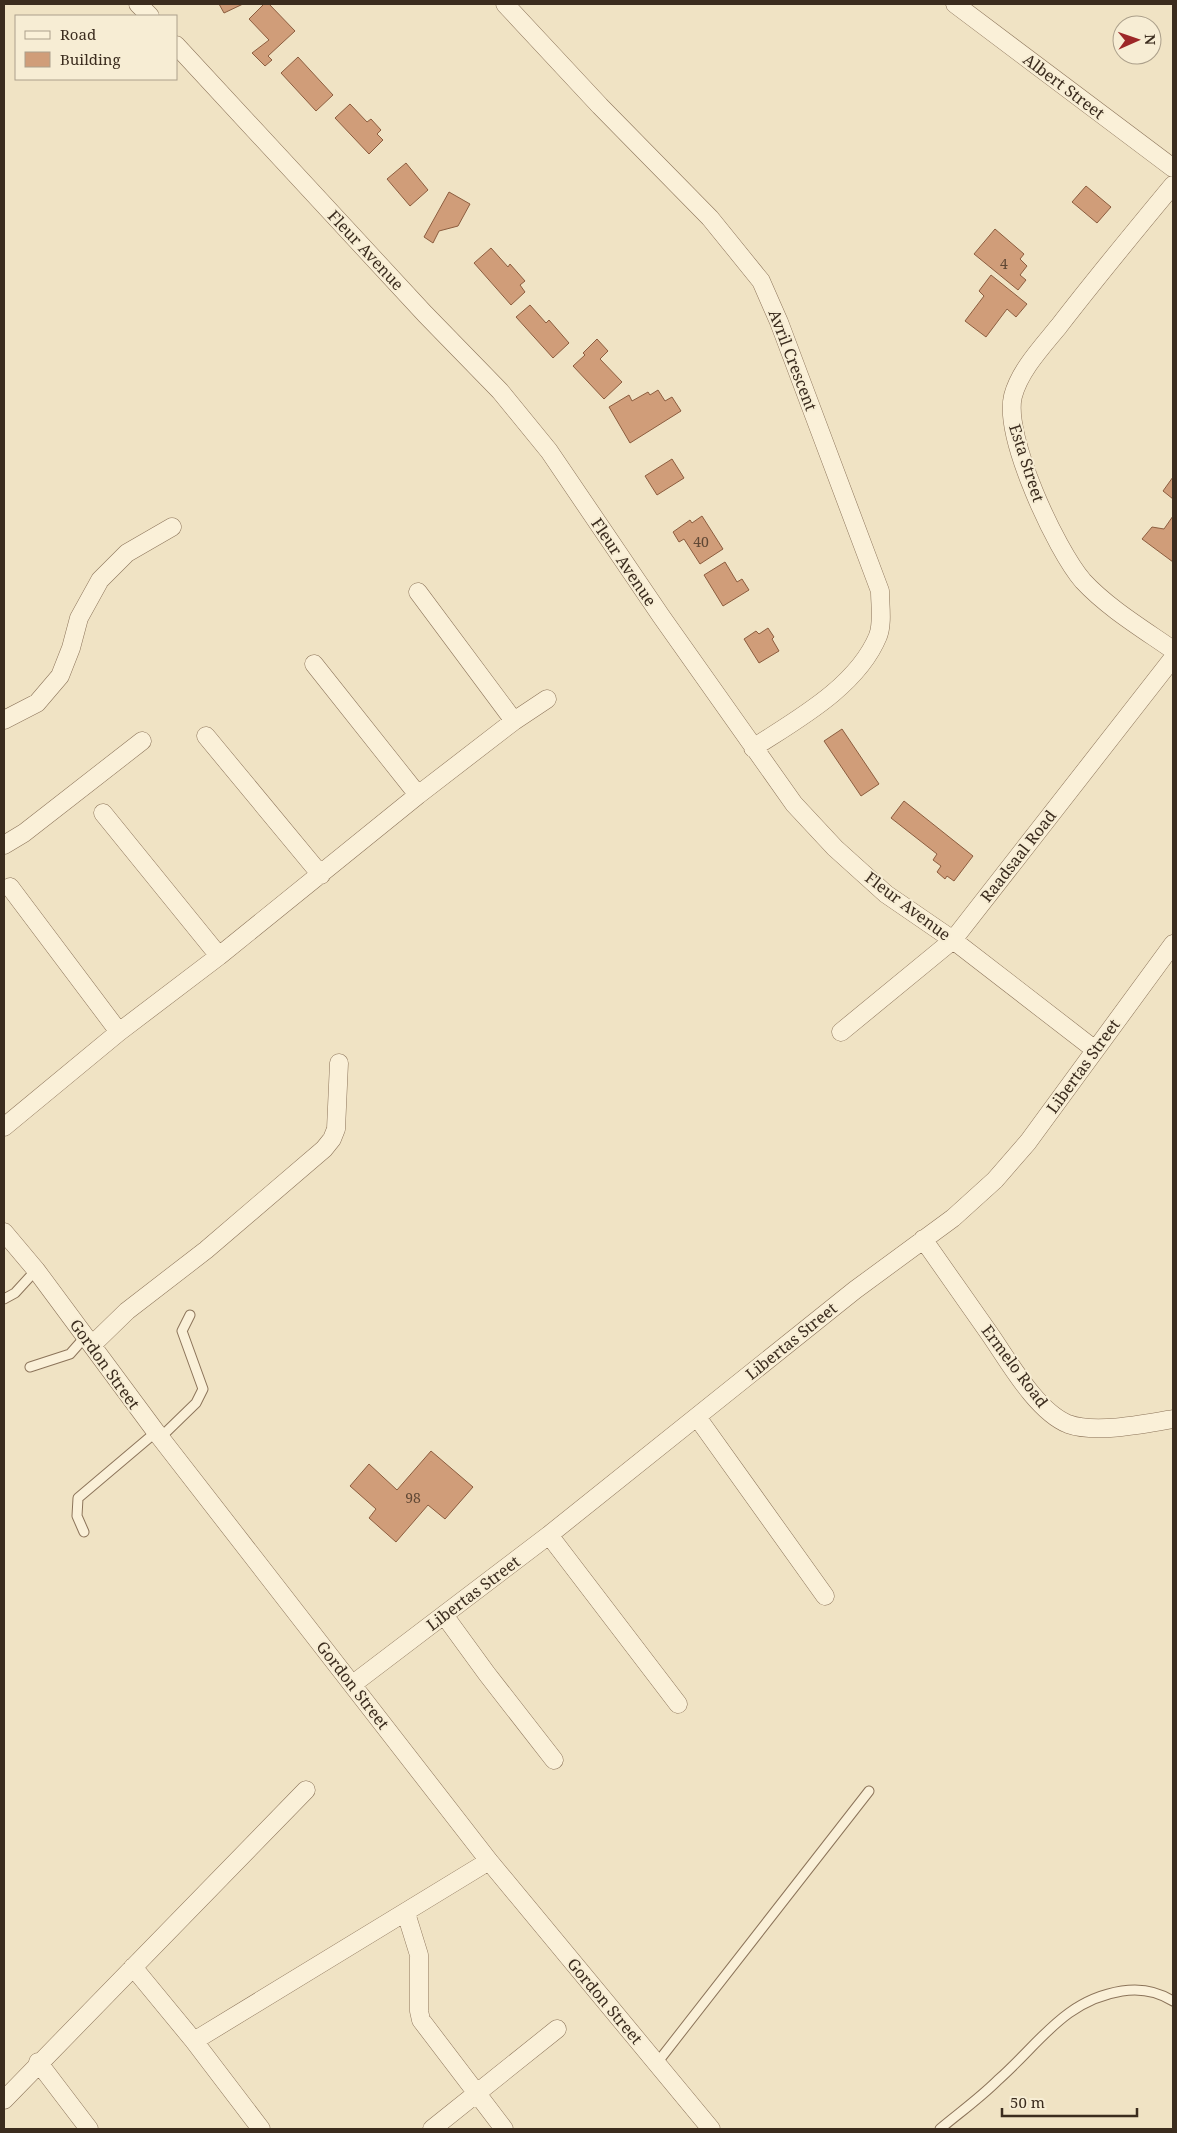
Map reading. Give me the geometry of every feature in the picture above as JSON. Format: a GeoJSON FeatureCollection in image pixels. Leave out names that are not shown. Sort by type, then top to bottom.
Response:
{"type":"FeatureCollection","features":[{"type":"Feature","properties":{"kind":"street"},"geometry":{"type":"LineString","coordinates":[[138,4],[149,15]]}},
{"type":"Feature","properties":{"kind":"street","name":"Avril Crescent"},"geometry":{"type":"LineString","coordinates":[[505,4],[600,106],[710,218],[761,281],[782,331],[880,590],[881,622],[878,636],[854,671],[838,688],[810,710],[753,748]]}},
{"type":"Feature","properties":{"kind":"street","name":"Albert Street"},"geometry":{"type":"LineString","coordinates":[[955,4],[1173,168]]}},
{"type":"Feature","properties":{"kind":"street","name":"Fleur Avenue"},"geometry":{"type":"LineString","coordinates":[[178,47],[425,314],[500,391],[549,451],[753,748],[794,804],[835,848],[886,894],[953,940],[1094,1049]]}},
{"type":"Feature","properties":{"kind":"street","name":"Esta Street"},"geometry":{"type":"LineString","coordinates":[[1173,185],[1096,278],[1024,371],[1013,396],[1012,421],[1033,488],[1052,533],[1083,580],[1116,610],[1173,650]]}},
{"type":"Feature","properties":{"kind":"street"},"geometry":{"type":"LineString","coordinates":[[4,720],[37,703],[60,676],[71,648],[78,618],[100,580],[127,553],[172,527]]}},
{"type":"Feature","properties":{"kind":"street"},"geometry":{"type":"LineString","coordinates":[[418,592],[514,721]]}},
{"type":"Feature","properties":{"kind":"street","name":"Raadsaal Road"},"geometry":{"type":"LineString","coordinates":[[842,1032],[953,940],[1173,658]]}},
{"type":"Feature","properties":{"kind":"street"},"geometry":{"type":"LineString","coordinates":[[314,664],[418,795]]}},
{"type":"Feature","properties":{"kind":"street"},"geometry":{"type":"LineString","coordinates":[[4,1127],[119,1032],[322,875],[418,795],[514,721],[547,700]]}},
{"type":"Feature","properties":{"kind":"street"},"geometry":{"type":"LineString","coordinates":[[206,736],[322,875]]}},
{"type":"Feature","properties":{"kind":"street"},"geometry":{"type":"LineString","coordinates":[[4,845],[24,833],[142,742]]}},
{"type":"Feature","properties":{"kind":"street"},"geometry":{"type":"LineString","coordinates":[[103,813],[219,956]]}},
{"type":"Feature","properties":{"kind":"street"},"geometry":{"type":"LineString","coordinates":[[10,888],[119,1032]]}},
{"type":"Feature","properties":{"kind":"street","name":"Libertas Street"},"geometry":{"type":"LineString","coordinates":[[353,1684],[550,1535],[855,1290],[952,1218],[995,1180],[1028,1142],[1094,1049],[1173,944]]}},
{"type":"Feature","properties":{"kind":"street"},"geometry":{"type":"LineString","coordinates":[[88,1341],[206,1250],[324,1149],[332,1139],[336,1129],[339,1063]]}},
{"type":"Feature","properties":{"kind":"street","name":"Gordon Street"},"geometry":{"type":"LineString","coordinates":[[4,1235],[36,1270],[158,1435],[490,1861],[712,2129]]}},
{"type":"Feature","properties":{"kind":"street","name":"Ermelo Road"},"geometry":{"type":"LineString","coordinates":[[923,1239],[1028,1389],[1050,1414],[1068,1424],[1100,1428],[1136,1426],[1173,1419]]}},
{"type":"Feature","properties":{"kind":"street"},"geometry":{"type":"LineString","coordinates":[[697,1417],[825,1596]]}},
{"type":"Feature","properties":{"kind":"street"},"geometry":{"type":"LineString","coordinates":[[550,1535],[678,1704]]}},
{"type":"Feature","properties":{"kind":"street"},"geometry":{"type":"LineString","coordinates":[[444,1615],[554,1760]]}},
{"type":"Feature","properties":{"kind":"street"},"geometry":{"type":"LineString","coordinates":[[4,2100],[38,2062],[306,1790]]}},
{"type":"Feature","properties":{"kind":"street"},"geometry":{"type":"LineString","coordinates":[[194,2041],[490,1861]]}},
{"type":"Feature","properties":{"kind":"street"},"geometry":{"type":"LineString","coordinates":[[406,1913],[419,1956],[419,2011],[422,2020],[504,2129]]}},
{"type":"Feature","properties":{"kind":"street"},"geometry":{"type":"LineString","coordinates":[[133,1967],[194,2041],[261,2129]]}},
{"type":"Feature","properties":{"kind":"street"},"geometry":{"type":"LineString","coordinates":[[432,2129],[557,2029]]}},
{"type":"Feature","properties":{"kind":"street"},"geometry":{"type":"LineString","coordinates":[[38,2062],[89,2129]]}},
{"type":"Feature","properties":{"kind":"lane"},"geometry":{"type":"LineString","coordinates":[[4,1299],[14,1293],[36,1270]]}},
{"type":"Feature","properties":{"kind":"lane"},"geometry":{"type":"LineString","coordinates":[[84,1532],[77,1516],[78,1498],[196,1403],[203,1389],[182,1331],[190,1315]]}},
{"type":"Feature","properties":{"kind":"lane"},"geometry":{"type":"LineString","coordinates":[[30,1367],[70,1354],[88,1341]]}},
{"type":"Feature","properties":{"kind":"lane"},"geometry":{"type":"LineString","coordinates":[[657,2063],[868,1790]]}},
{"type":"Feature","properties":{"kind":"lane"},"geometry":{"type":"LineString","coordinates":[[940,2129],[998,2080],[1066,2014],[1083,2002],[1108,1993],[1134,1989],[1160,1993],[1173,2001]]}},
{"type":"Feature","properties":{"kind":"building"},"geometry":{"type":"Polygon","coordinates":[[[219,4],[243,4],[224,13],[219,4]]]}},
{"type":"Feature","properties":{"kind":"building"},"geometry":{"type":"Polygon","coordinates":[[[264,4],[269,4],[295,31],[268,56],[272,60],[265,66],[252,53],[269,40],[249,19],[264,4]]]}},
{"type":"Feature","properties":{"kind":"building"},"geometry":{"type":"Polygon","coordinates":[[[298,57],[333,95],[316,111],[281,73],[298,57]]]}},
{"type":"Feature","properties":{"kind":"building"},"geometry":{"type":"Polygon","coordinates":[[[350,104],[367,122],[371,119],[381,130],[377,134],[383,140],[369,154],[335,118],[350,104]]]}},
{"type":"Feature","properties":{"kind":"building"},"geometry":{"type":"Polygon","coordinates":[[[406,163],[428,190],[410,206],[387,179],[406,163]]]}},
{"type":"Feature","properties":{"kind":"building"},"geometry":{"type":"Polygon","coordinates":[[[1086,186],[1111,207],[1097,223],[1072,202],[1086,186]]]}},
{"type":"Feature","properties":{"kind":"building"},"geometry":{"type":"Polygon","coordinates":[[[449,192],[470,204],[458,226],[439,231],[433,243],[424,237],[449,192]]]}},
{"type":"Feature","properties":{"kind":"building"},"geometry":{"type":"Polygon","coordinates":[[[995,229],[1024,254],[1020,259],[1027,266],[1020,275],[1026,280],[1018,290],[974,254],[995,229]]]}},
{"type":"Feature","properties":{"kind":"building"},"geometry":{"type":"Polygon","coordinates":[[[491,248],[508,267],[510,264],[525,281],[520,285],[525,292],[511,305],[474,263],[491,248]]]}},
{"type":"Feature","properties":{"kind":"building"},"geometry":{"type":"Polygon","coordinates":[[[991,275],[1027,304],[1016,317],[1007,309],[986,337],[965,321],[984,296],[979,291],[991,275]]]}},
{"type":"Feature","properties":{"kind":"building"},"geometry":{"type":"Polygon","coordinates":[[[530,305],[546,323],[549,320],[569,343],[553,358],[516,317],[530,305]]]}},
{"type":"Feature","properties":{"kind":"building"},"geometry":{"type":"Polygon","coordinates":[[[597,339],[608,351],[600,359],[622,382],[604,399],[573,366],[585,355],[583,353],[597,339]]]}},
{"type":"Feature","properties":{"kind":"building"},"geometry":{"type":"Polygon","coordinates":[[[658,390],[665,401],[672,397],[681,411],[630,443],[609,407],[629,395],[632,401],[648,392],[650,395],[658,390]]]}},
{"type":"Feature","properties":{"kind":"building"},"geometry":{"type":"Polygon","coordinates":[[[672,459],[684,478],[657,495],[645,476],[672,459]]]}},
{"type":"Feature","properties":{"kind":"building"},"geometry":{"type":"Polygon","coordinates":[[[1173,477],[1173,499],[1163,491],[1173,477]]]}},
{"type":"Feature","properties":{"kind":"building"},"geometry":{"type":"Polygon","coordinates":[[[702,516],[723,549],[700,564],[684,539],[679,542],[673,532],[690,520],[692,523],[702,516]]]}},
{"type":"Feature","properties":{"kind":"building"},"geometry":{"type":"Polygon","coordinates":[[[1173,516],[1173,562],[1142,539],[1152,527],[1164,529],[1173,516]]]}},
{"type":"Feature","properties":{"kind":"building"},"geometry":{"type":"Polygon","coordinates":[[[725,562],[737,582],[742,579],[749,590],[723,606],[704,575],[725,562]]]}},
{"type":"Feature","properties":{"kind":"building"},"geometry":{"type":"Polygon","coordinates":[[[768,628],[774,637],[772,639],[779,651],[759,663],[744,639],[756,631],[759,634],[768,628]]]}},
{"type":"Feature","properties":{"kind":"building"},"geometry":{"type":"Polygon","coordinates":[[[842,729],[879,784],[861,796],[824,741],[842,729]]]}},
{"type":"Feature","properties":{"kind":"building"},"geometry":{"type":"Polygon","coordinates":[[[904,801],[973,856],[954,881],[947,876],[945,879],[937,872],[941,866],[933,860],[937,854],[891,818],[904,801]]]}},
{"type":"Feature","properties":{"kind":"building"},"geometry":{"type":"Polygon","coordinates":[[[431,1451],[473,1487],[445,1519],[428,1505],[396,1542],[369,1518],[376,1509],[350,1486],[369,1464],[397,1490],[431,1451]]]}}]}
